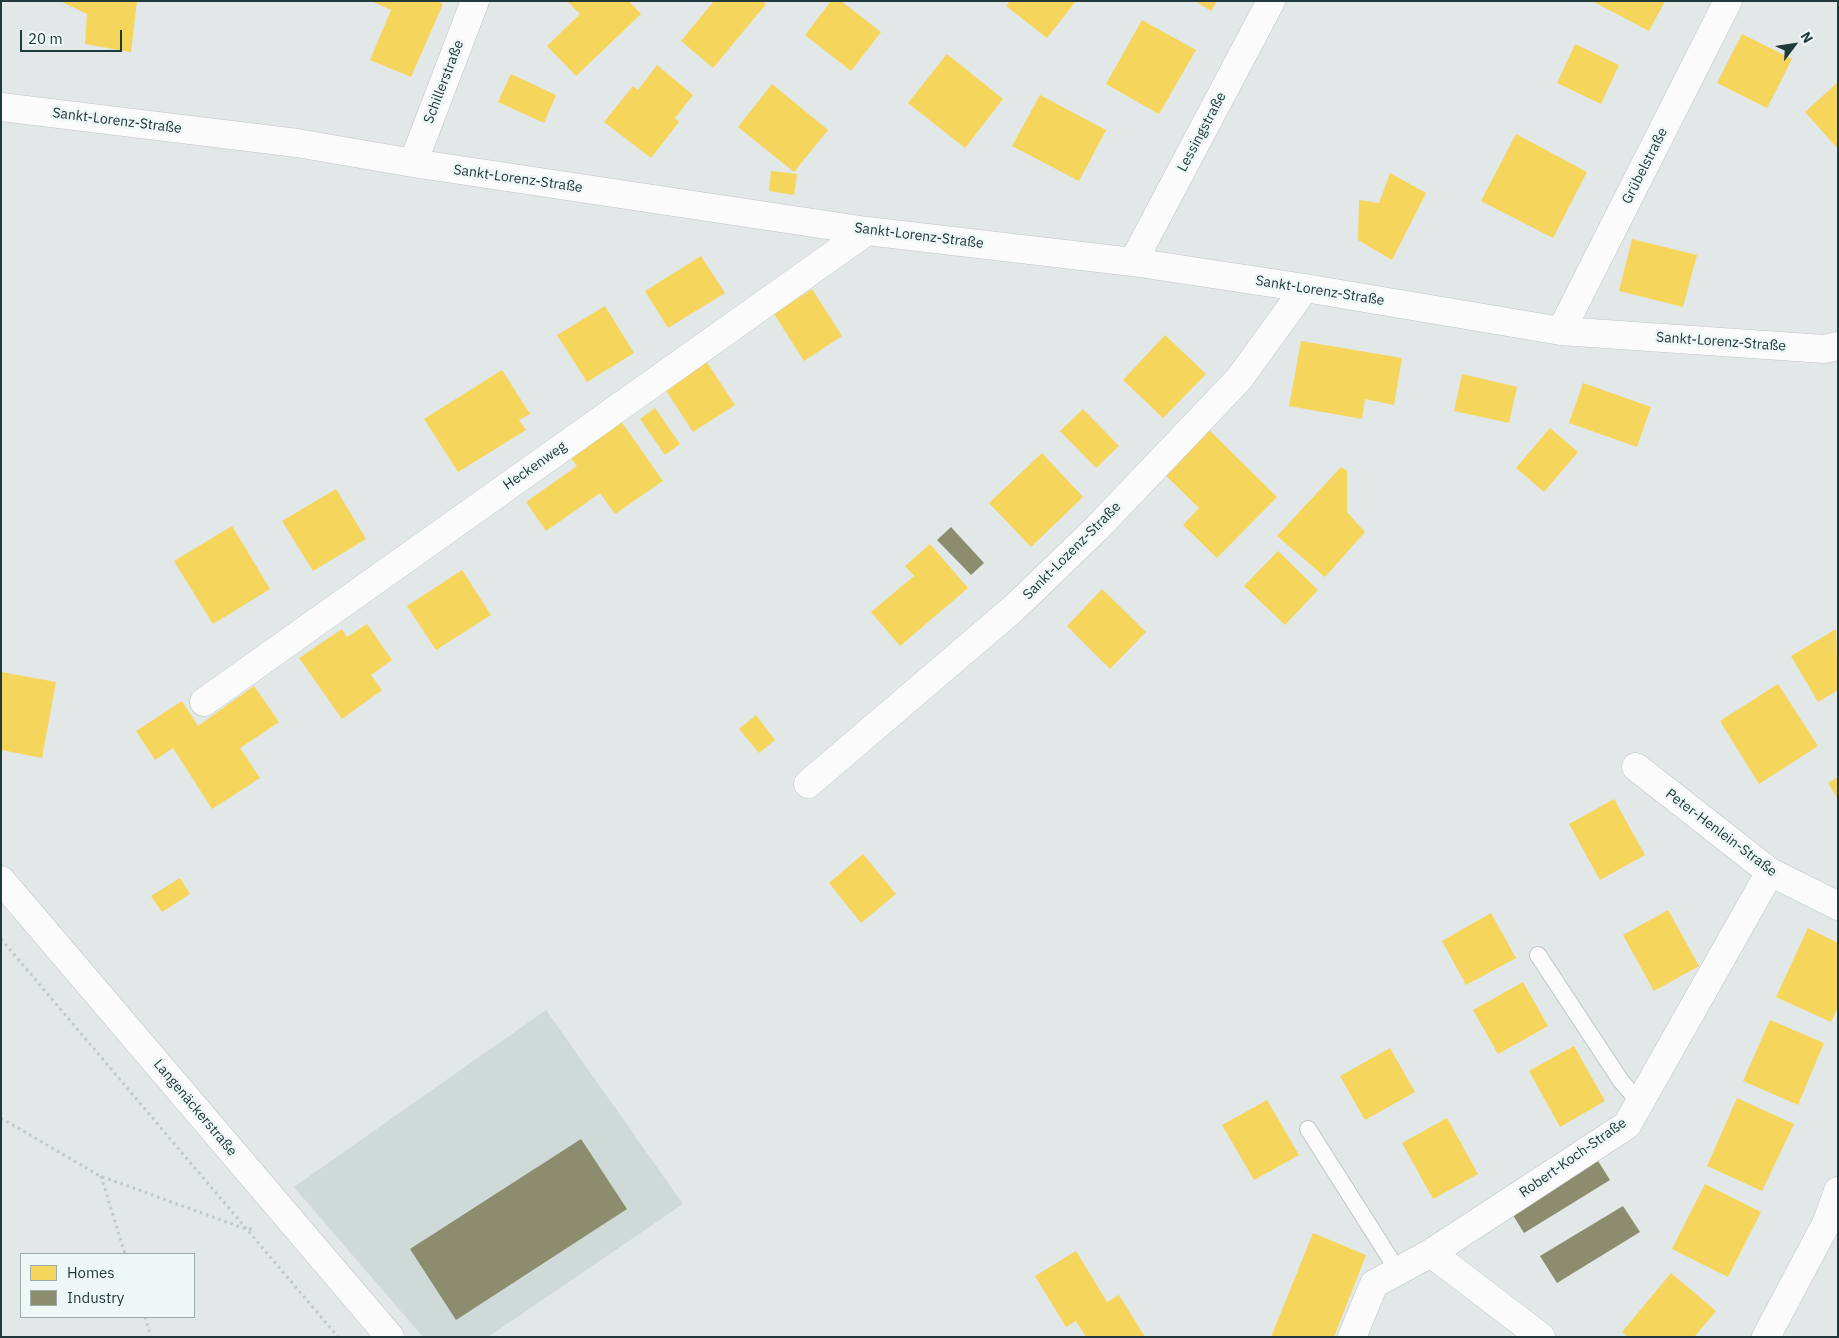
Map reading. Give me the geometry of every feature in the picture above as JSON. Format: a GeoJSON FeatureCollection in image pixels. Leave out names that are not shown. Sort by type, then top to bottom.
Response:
{"type":"FeatureCollection","features":[{"type":"Feature","properties":{"kind":"street","name":"Schillerstraße"},"geometry":{"type":"LineString","coordinates":[[413,163],[475,1]]}},
{"type":"Feature","properties":{"kind":"street","name":"Lessingstraße"},"geometry":{"type":"LineString","coordinates":[[1132,262],[1271,1]]}},
{"type":"Feature","properties":{"kind":"street","name":"Grübelstraße"},"geometry":{"type":"LineString","coordinates":[[1561,332],[1728,1]]}},
{"type":"Feature","properties":{"kind":"street","name":"Sankt-Lorenz-Straße"},"geometry":{"type":"LineString","coordinates":[[1,107],[297,143],[413,163],[867,231],[1132,262],[1305,288],[1561,332],[1824,349],[1838,346]]}},
{"type":"Feature","properties":{"kind":"street","name":"Heckenweg"},"geometry":{"type":"LineString","coordinates":[[204,702],[867,231]]}},
{"type":"Feature","properties":{"kind":"street","name":"Sankt-Lozenz-Straße"},"geometry":{"type":"LineString","coordinates":[[808,784],[1014,608],[1097,528],[1239,378],[1305,288]]}},
{"type":"Feature","properties":{"kind":"street","name":"Peter-Henlein-Straße"},"geometry":{"type":"LineString","coordinates":[[1636,767],[1770,872],[1838,906]]}},
{"type":"Feature","properties":{"kind":"street","name":"Robert-Koch-Straße"},"geometry":{"type":"LineString","coordinates":[[1352,1337],[1374,1284],[1431,1253],[1627,1125],[1770,872]]}},
{"type":"Feature","properties":{"kind":"street","name":"Langenäckerstraße"},"geometry":{"type":"LineString","coordinates":[[1,880],[390,1337]]}},
{"type":"Feature","properties":{"kind":"street"},"geometry":{"type":"LineString","coordinates":[[1766,1337],[1827,1222],[1838,1191]]}},
{"type":"Feature","properties":{"kind":"street"},"geometry":{"type":"LineString","coordinates":[[1431,1253],[1541,1337]]}},
{"type":"Feature","properties":{"kind":"lane"},"geometry":{"type":"LineString","coordinates":[[1538,955],[1621,1081],[1640,1103]]}},
{"type":"Feature","properties":{"kind":"lane"},"geometry":{"type":"LineString","coordinates":[[1308,1129],[1398,1271]]}},
{"type":"Feature","properties":{"kind":"path"},"geometry":{"type":"LineString","coordinates":[[1,939],[338,1337]]}},
{"type":"Feature","properties":{"kind":"path"},"geometry":{"type":"LineString","coordinates":[[1,1118],[100,1176],[246,1229]]}},
{"type":"Feature","properties":{"kind":"path"},"geometry":{"type":"LineString","coordinates":[[100,1176],[125,1253]]}},
{"type":"Feature","properties":{"kind":"path"},"geometry":{"type":"LineString","coordinates":[[144,1318],[151,1337]]}},
{"type":"Feature","properties":{"kind":"shaded area"},"geometry":{"type":"Polygon","coordinates":[[[546,1010],[683,1204],[488,1337],[423,1337],[294,1187],[546,1010]]]}},
{"type":"Feature","properties":{"kind":"building: Homes"},"geometry":{"type":"Polygon","coordinates":[[[60,1],[137,1],[131,52],[85,44],[87,14],[60,1]]]}},
{"type":"Feature","properties":{"kind":"building: Homes"},"geometry":{"type":"Polygon","coordinates":[[[371,1],[436,1],[443,4],[411,77],[370,60],[391,10],[371,1]]]}},
{"type":"Feature","properties":{"kind":"building: Homes"},"geometry":{"type":"Polygon","coordinates":[[[567,1],[629,1],[641,14],[576,76],[547,46],[580,14],[567,1]]]}},
{"type":"Feature","properties":{"kind":"building: Homes"},"geometry":{"type":"Polygon","coordinates":[[[714,1],[763,1],[766,4],[713,68],[681,41],[714,1]]]}},
{"type":"Feature","properties":{"kind":"building: Homes"},"geometry":{"type":"Polygon","coordinates":[[[831,1],[841,1],[881,32],[851,71],[805,35],[831,1]]]}},
{"type":"Feature","properties":{"kind":"building: Homes"},"geometry":{"type":"Polygon","coordinates":[[[1010,1],[1076,1],[1047,38],[1006,6],[1010,1]]]}},
{"type":"Feature","properties":{"kind":"building: Homes"},"geometry":{"type":"Polygon","coordinates":[[[1195,1],[1217,1],[1211,11],[1195,1]]]}},
{"type":"Feature","properties":{"kind":"building: Homes"},"geometry":{"type":"Polygon","coordinates":[[[1592,1],[1665,1],[1649,31],[1592,1]]]}},
{"type":"Feature","properties":{"kind":"building: Homes"},"geometry":{"type":"Polygon","coordinates":[[[1142,20],[1196,50],[1159,114],[1106,84],[1142,20]]]}},
{"type":"Feature","properties":{"kind":"building: Homes"},"geometry":{"type":"Polygon","coordinates":[[[1742,34],[1792,59],[1767,108],[1717,83],[1742,34]]]}},
{"type":"Feature","properties":{"kind":"building: Homes"},"geometry":{"type":"Polygon","coordinates":[[[1575,44],[1619,65],[1601,104],[1557,83],[1575,44]]]}},
{"type":"Feature","properties":{"kind":"building: Homes"},"geometry":{"type":"Polygon","coordinates":[[[947,54],[1003,99],[965,148],[908,103],[947,54]]]}},
{"type":"Feature","properties":{"kind":"building: Homes"},"geometry":{"type":"Polygon","coordinates":[[[657,65],[693,95],[675,118],[679,122],[651,158],[604,122],[633,86],[638,90],[657,65]]]}},
{"type":"Feature","properties":{"kind":"building: Homes"},"geometry":{"type":"Polygon","coordinates":[[[511,74],[556,95],[544,123],[498,102],[511,74]]]}},
{"type":"Feature","properties":{"kind":"building: Homes"},"geometry":{"type":"Polygon","coordinates":[[[1838,82],[1838,149],[1805,112],[1838,82]]]}},
{"type":"Feature","properties":{"kind":"building: Homes"},"geometry":{"type":"Polygon","coordinates":[[[772,84],[828,130],[794,172],[738,127],[772,84]]]}},
{"type":"Feature","properties":{"kind":"building: Homes"},"geometry":{"type":"Polygon","coordinates":[[[1040,95],[1106,130],[1079,181],[1012,146],[1040,95]]]}},
{"type":"Feature","properties":{"kind":"building: Homes"},"geometry":{"type":"Polygon","coordinates":[[[1516,134],[1587,172],[1553,238],[1481,201],[1516,134]]]}},
{"type":"Feature","properties":{"kind":"building: Homes"},"geometry":{"type":"Polygon","coordinates":[[[771,171],[797,174],[794,195],[769,191],[771,171]]]}},
{"type":"Feature","properties":{"kind":"building: Homes"},"geometry":{"type":"Polygon","coordinates":[[[1390,173],[1426,193],[1392,260],[1358,240],[1359,200],[1379,203],[1390,173]]]}},
{"type":"Feature","properties":{"kind":"building: Homes"},"geometry":{"type":"Polygon","coordinates":[[[1632,239],[1697,255],[1683,307],[1619,291],[1632,239]]]}},
{"type":"Feature","properties":{"kind":"building: Homes"},"geometry":{"type":"Polygon","coordinates":[[[701,256],[725,293],[668,328],[645,291],[701,256]]]}},
{"type":"Feature","properties":{"kind":"building: Homes"},"geometry":{"type":"Polygon","coordinates":[[[812,289],[842,336],[804,361],[774,314],[812,289]]]}},
{"type":"Feature","properties":{"kind":"building: Homes"},"geometry":{"type":"Polygon","coordinates":[[[605,306],[634,353],[587,382],[557,335],[605,306]]]}},
{"type":"Feature","properties":{"kind":"building: Homes"},"geometry":{"type":"Polygon","coordinates":[[[1165,335],[1206,374],[1163,418],[1123,380],[1165,335]]]}},
{"type":"Feature","properties":{"kind":"building: Homes"},"geometry":{"type":"Polygon","coordinates":[[[1301,341],[1402,358],[1394,405],[1365,399],[1362,419],[1289,406],[1301,341]]]}},
{"type":"Feature","properties":{"kind":"building: Homes"},"geometry":{"type":"Polygon","coordinates":[[[706,361],[735,405],[693,432],[665,389],[706,361]]]}},
{"type":"Feature","properties":{"kind":"building: Homes"},"geometry":{"type":"Polygon","coordinates":[[[502,370],[530,414],[519,420],[526,430],[458,472],[424,419],[502,370]]]}},
{"type":"Feature","properties":{"kind":"building: Homes"},"geometry":{"type":"Polygon","coordinates":[[[1462,374],[1517,387],[1509,423],[1454,411],[1462,374]]]}},
{"type":"Feature","properties":{"kind":"building: Homes"},"geometry":{"type":"Polygon","coordinates":[[[1583,383],[1651,407],[1637,447],[1569,423],[1583,383]]]}},
{"type":"Feature","properties":{"kind":"building: Homes"},"geometry":{"type":"Polygon","coordinates":[[[655,408],[680,444],[665,455],[640,419],[655,408]]]}},
{"type":"Feature","properties":{"kind":"building: Homes"},"geometry":{"type":"Polygon","coordinates":[[[1083,409],[1119,446],[1096,468],[1060,431],[1083,409]]]}},
{"type":"Feature","properties":{"kind":"building: Homes"},"geometry":{"type":"Polygon","coordinates":[[[621,421],[663,481],[615,514],[600,493],[546,531],[526,502],[577,466],[570,457],[621,421]]]}},
{"type":"Feature","properties":{"kind":"building: Homes"},"geometry":{"type":"Polygon","coordinates":[[[1205,426],[1277,497],[1217,558],[1183,525],[1199,508],[1161,471],[1205,426]]]}},
{"type":"Feature","properties":{"kind":"building: Homes"},"geometry":{"type":"Polygon","coordinates":[[[1550,428],[1578,452],[1544,492],[1516,468],[1550,428]]]}},
{"type":"Feature","properties":{"kind":"building: Homes"},"geometry":{"type":"Polygon","coordinates":[[[1042,453],[1083,497],[1031,547],[989,503],[1042,453]]]}},
{"type":"Feature","properties":{"kind":"building: Homes"},"geometry":{"type":"Polygon","coordinates":[[[1341,467],[1347,471],[1347,512],[1365,532],[1325,577],[1277,536],[1341,467]]]}},
{"type":"Feature","properties":{"kind":"building: Homes"},"geometry":{"type":"Polygon","coordinates":[[[336,489],[366,539],[313,571],[282,521],[336,489]]]}},
{"type":"Feature","properties":{"kind":"building: Homes"},"geometry":{"type":"Polygon","coordinates":[[[232,526],[270,589],[213,624],[174,561],[232,526]]]}},
{"type":"Feature","properties":{"kind":"building: Homes"},"geometry":{"type":"Polygon","coordinates":[[[930,544],[968,588],[900,646],[871,612],[914,576],[905,566],[930,544]]]}},
{"type":"Feature","properties":{"kind":"building: Homes"},"geometry":{"type":"Polygon","coordinates":[[[1278,551],[1318,590],[1285,625],[1244,586],[1278,551]]]}},
{"type":"Feature","properties":{"kind":"building: Homes"},"geometry":{"type":"Polygon","coordinates":[[[462,570],[491,615],[436,650],[407,606],[462,570]]]}},
{"type":"Feature","properties":{"kind":"building: Homes"},"geometry":{"type":"Polygon","coordinates":[[[1102,589],[1146,632],[1110,669],[1067,626],[1102,589]]]}},
{"type":"Feature","properties":{"kind":"building: Homes"},"geometry":{"type":"Polygon","coordinates":[[[367,624],[392,660],[371,675],[382,690],[342,719],[299,658],[342,629],[347,637],[367,624]]]}},
{"type":"Feature","properties":{"kind":"building: Homes"},"geometry":{"type":"Polygon","coordinates":[[[1836,629],[1838,690],[1818,702],[1791,656],[1836,629]]]}},
{"type":"Feature","properties":{"kind":"building: Homes"},"geometry":{"type":"Polygon","coordinates":[[[1,672],[56,682],[42,758],[1,750],[1,672]]]}},
{"type":"Feature","properties":{"kind":"building: Homes"},"geometry":{"type":"Polygon","coordinates":[[[1778,684],[1818,746],[1759,784],[1720,721],[1778,684]]]}},
{"type":"Feature","properties":{"kind":"building: Homes"},"geometry":{"type":"Polygon","coordinates":[[[254,686],[279,722],[240,748],[260,778],[212,809],[173,748],[155,760],[136,731],[182,701],[198,726],[254,686]]]}},
{"type":"Feature","properties":{"kind":"building: Homes"},"geometry":{"type":"Polygon","coordinates":[[[756,715],[775,740],[759,753],[739,729],[756,715]]]}},
{"type":"Feature","properties":{"kind":"building: Homes"},"geometry":{"type":"Polygon","coordinates":[[[1838,777],[1838,799],[1828,783],[1838,777]]]}},
{"type":"Feature","properties":{"kind":"building: Homes"},"geometry":{"type":"Polygon","coordinates":[[[1614,799],[1645,855],[1600,880],[1569,824],[1614,799]]]}},
{"type":"Feature","properties":{"kind":"building: Homes"},"geometry":{"type":"Polygon","coordinates":[[[863,854],[896,894],[861,923],[829,883],[863,854]]]}},
{"type":"Feature","properties":{"kind":"building: Homes"},"geometry":{"type":"Polygon","coordinates":[[[180,878],[190,894],[162,912],[151,896],[180,878]]]}},
{"type":"Feature","properties":{"kind":"building: Homes"},"geometry":{"type":"Polygon","coordinates":[[[1668,910],[1699,966],[1654,991],[1623,935],[1668,910]]]}},
{"type":"Feature","properties":{"kind":"building: Homes"},"geometry":{"type":"Polygon","coordinates":[[[1491,913],[1516,958],[1466,985],[1442,941],[1491,913]]]}},
{"type":"Feature","properties":{"kind":"building: Homes"},"geometry":{"type":"Polygon","coordinates":[[[1808,928],[1838,943],[1838,1007],[1831,1022],[1776,997],[1808,928]]]}},
{"type":"Feature","properties":{"kind":"building: Homes"},"geometry":{"type":"Polygon","coordinates":[[[1523,982],[1548,1026],[1498,1054],[1473,1010],[1523,982]]]}},
{"type":"Feature","properties":{"kind":"building: Homes"},"geometry":{"type":"Polygon","coordinates":[[[1770,1020],[1824,1043],[1798,1105],[1743,1081],[1770,1020]]]}},
{"type":"Feature","properties":{"kind":"building: Homes"},"geometry":{"type":"Polygon","coordinates":[[[1574,1046],[1605,1101],[1560,1127],[1529,1071],[1574,1046]]]}},
{"type":"Feature","properties":{"kind":"building: Homes"},"geometry":{"type":"Polygon","coordinates":[[[1390,1048],[1415,1092],[1365,1120],[1340,1076],[1390,1048]]]}},
{"type":"Feature","properties":{"kind":"building: Homes"},"geometry":{"type":"Polygon","coordinates":[[[1737,1098],[1794,1124],[1762,1191],[1707,1166],[1737,1098]]]}},
{"type":"Feature","properties":{"kind":"building: Homes"},"geometry":{"type":"Polygon","coordinates":[[[1267,1100],[1299,1155],[1254,1180],[1222,1125],[1267,1100]]]}},
{"type":"Feature","properties":{"kind":"building: Homes"},"geometry":{"type":"Polygon","coordinates":[[[1447,1118],[1478,1174],[1433,1199],[1402,1143],[1447,1118]]]}},
{"type":"Feature","properties":{"kind":"building: Homes"},"geometry":{"type":"Polygon","coordinates":[[[1705,1184],[1761,1212],[1728,1277],[1672,1249],[1705,1184]]]}},
{"type":"Feature","properties":{"kind":"building: Homes"},"geometry":{"type":"Polygon","coordinates":[[[1313,1233],[1366,1255],[1334,1337],[1271,1337],[1313,1233]]]}},
{"type":"Feature","properties":{"kind":"building: Homes"},"geometry":{"type":"Polygon","coordinates":[[[1076,1251],[1107,1302],[1119,1295],[1145,1337],[1086,1337],[1076,1321],[1066,1327],[1035,1276],[1076,1251]]]}},
{"type":"Feature","properties":{"kind":"building: Homes"},"geometry":{"type":"Polygon","coordinates":[[[1671,1273],[1716,1311],[1694,1337],[1628,1337],[1622,1332],[1671,1273]]]}},
{"type":"Feature","properties":{"kind":"building: Industry"},"geometry":{"type":"Polygon","coordinates":[[[951,527],[984,563],[971,575],[937,540],[951,527]]]}},
{"type":"Feature","properties":{"kind":"building: Industry"},"geometry":{"type":"Polygon","coordinates":[[[581,1139],[627,1209],[456,1320],[410,1249],[581,1139]]]}},
{"type":"Feature","properties":{"kind":"building: Industry"},"geometry":{"type":"Polygon","coordinates":[[[1593,1153],[1610,1180],[1524,1233],[1508,1207],[1593,1153]]]}},
{"type":"Feature","properties":{"kind":"building: Industry"},"geometry":{"type":"Polygon","coordinates":[[[1623,1206],[1640,1232],[1557,1283],[1540,1256],[1623,1206]]]}}]}
